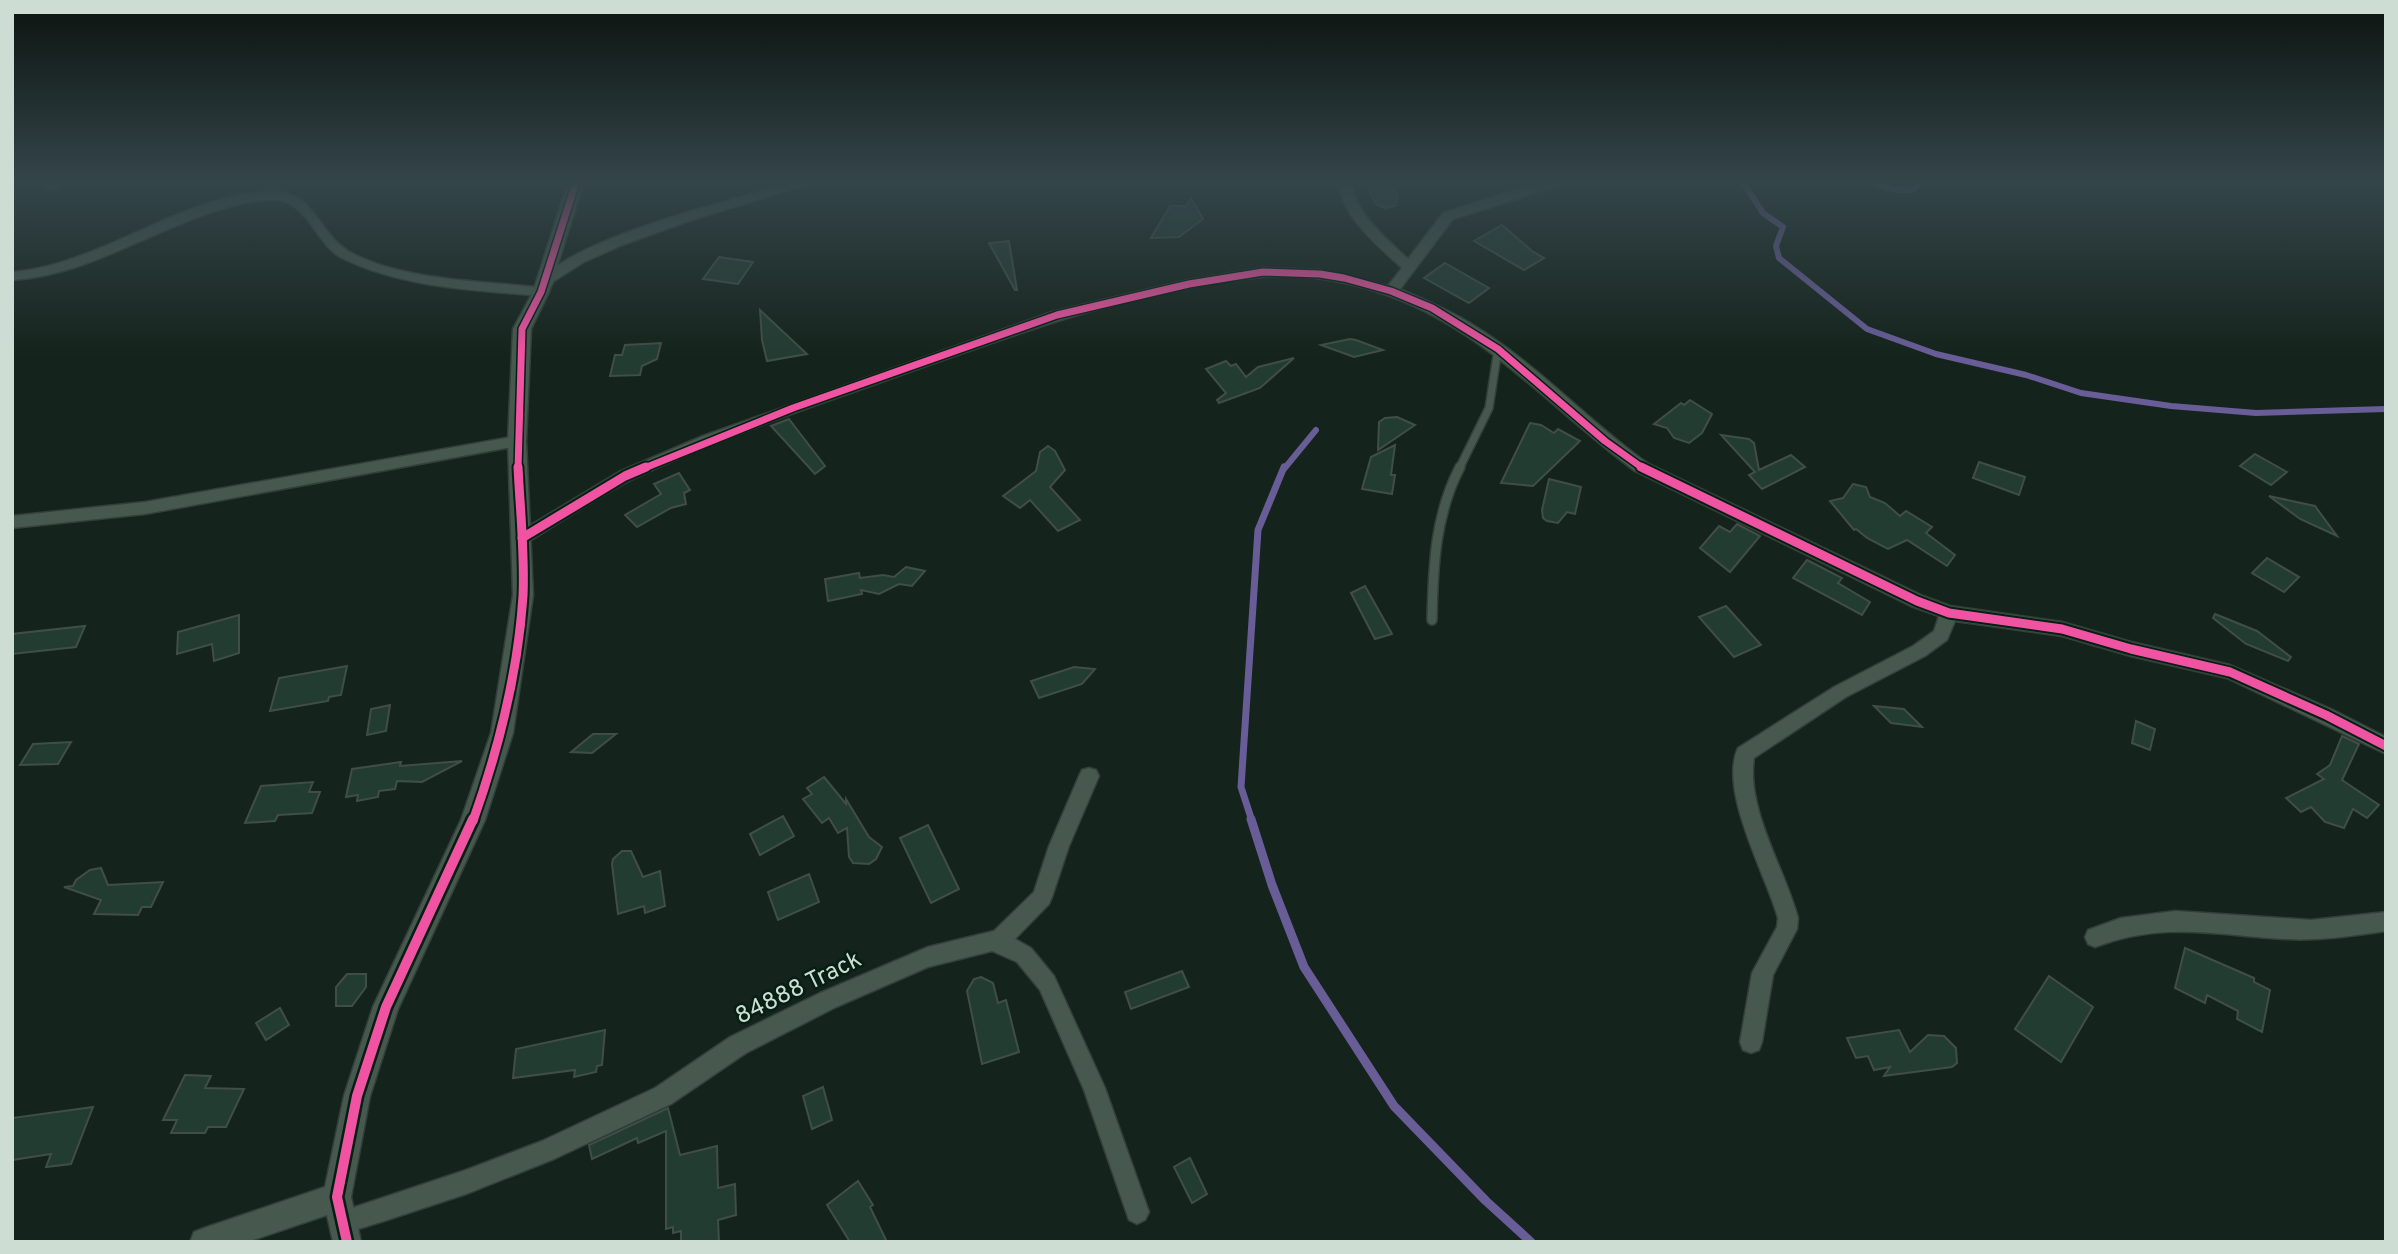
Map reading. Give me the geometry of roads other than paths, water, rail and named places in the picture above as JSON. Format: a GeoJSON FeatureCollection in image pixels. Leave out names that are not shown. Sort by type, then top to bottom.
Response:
{"type":"FeatureCollection","features":[{"type":"Feature","properties":{"kind":"street"},"geometry":{"type":"LineString","coordinates":[[12,276],[41,274],[69,266],[135,241]]}},
{"type":"Feature","properties":{"kind":"street"},"geometry":{"type":"LineString","coordinates":[[327,241],[354,259],[454,282],[541,292]]}},
{"type":"Feature","properties":{"kind":"street"},"geometry":{"type":"LineString","coordinates":[[541,292],[557,241]]}},
{"type":"Feature","properties":{"kind":"street"},"geometry":{"type":"LineString","coordinates":[[204,1242],[342,1220],[357,1096],[386,1007],[473,820],[502,733],[519,639],[523,595],[517,440],[522,328],[548,278],[579,259],[621,241]]}},
{"type":"Feature","properties":{"kind":"street"},"geometry":{"type":"LineString","coordinates":[[1381,241],[1409,267]]}},
{"type":"Feature","properties":{"kind":"street"},"geometry":{"type":"LineString","coordinates":[[1391,291],[1429,241]]}},
{"type":"Feature","properties":{"kind":"street"},"geometry":{"type":"LineString","coordinates":[[522,538],[625,476],[674,454],[793,408],[1057,315],[1189,284],[1263,272],[1320,274],[1391,291],[1468,328],[1498,349],[1605,441],[1641,467],[1891,590],[1949,613],[2049,626],[2230,672],[2326,715],[2386,746]]}},
{"type":"Feature","properties":{"kind":"street"},"geometry":{"type":"LineString","coordinates":[[12,522],[145,509],[517,440]]}},
{"type":"Feature","properties":{"kind":"street"},"geometry":{"type":"LineString","coordinates":[[1751,1042],[1763,973],[1787,929],[1788,918],[1747,796],[1741,764],[1745,754],[1840,692],[1919,651],[1941,635],[1949,613]]}},
{"type":"Feature","properties":{"kind":"street"},"geometry":{"type":"LineString","coordinates":[[1089,776],[1059,846],[1042,897],[999,941],[1024,954],[1047,983],[1094,1088],[1137,1212]]}},
{"type":"Feature","properties":{"kind":"street"},"geometry":{"type":"LineString","coordinates":[[2095,937],[2132,923],[2162,920],[2312,930],[2386,921]]}},
{"type":"Feature","properties":{"kind":"street","name":"84888 Track"},"geometry":{"type":"LineString","coordinates":[[342,1220],[499,1172],[578,1139],[668,1094],[740,1044],[781,1022],[901,966],[939,952],[999,941]]}},
{"type":"Feature","properties":{"kind":"lane"},"geometry":{"type":"LineString","coordinates":[[1432,620],[1434,539],[1446,497],[1462,458],[1482,428],[1489,408],[1498,349]]}},
{"type":"Feature","properties":{"kind":"waterway"},"geometry":{"type":"LineString","coordinates":[[1778,241],[1776,246],[1779,258],[1867,329],[1936,354],[2026,375],[2081,393],[2171,406],[2256,413],[2386,409]]}},
{"type":"Feature","properties":{"kind":"waterway"},"geometry":{"type":"LineString","coordinates":[[1284,469],[1316,430]]}},
{"type":"Feature","properties":{"kind":"waterway"},"geometry":{"type":"LineString","coordinates":[[1252,821],[1241,787],[1258,530],[1284,467]]}},
{"type":"Feature","properties":{"kind":"waterway"},"geometry":{"type":"LineString","coordinates":[[1251,819],[1272,885],[1304,967],[1394,1106],[1486,1201],[1531,1242]]}}]}
